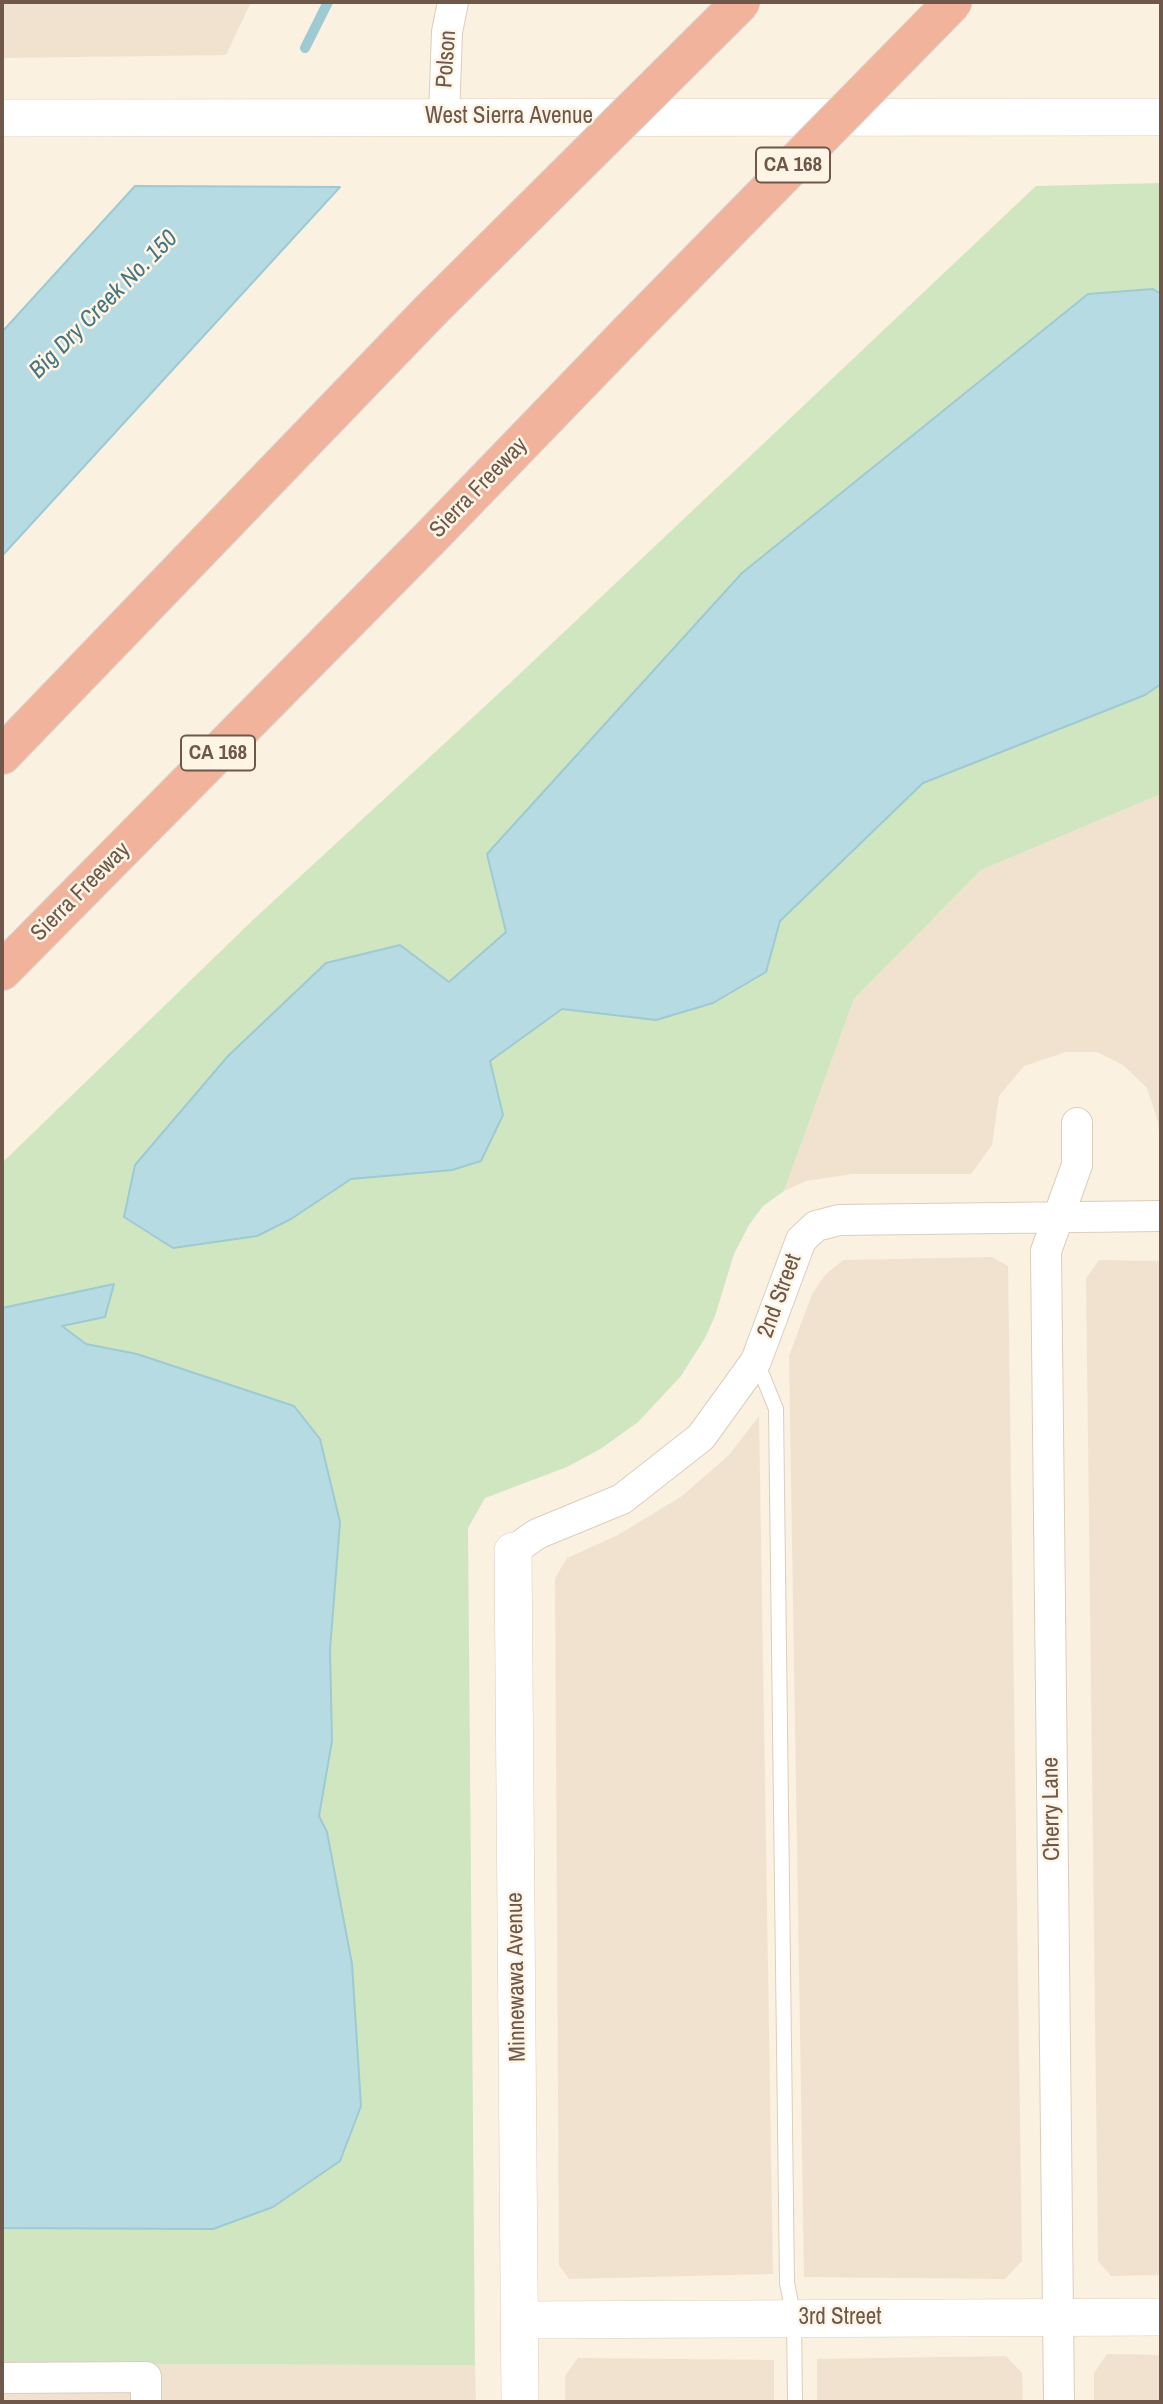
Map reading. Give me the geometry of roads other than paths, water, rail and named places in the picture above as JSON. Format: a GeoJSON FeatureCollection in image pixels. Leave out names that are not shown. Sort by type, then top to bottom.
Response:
{"type":"FeatureCollection","features":[{"type":"Feature","properties":{"kind":"highway"},"geometry":{"type":"LineString","coordinates":[[2,755],[431,310],[741,2]]}},
{"type":"Feature","properties":{"kind":"highway","name":"Sierra Freeway"},"geometry":{"type":"LineString","coordinates":[[2,971],[953,2]]}},
{"type":"Feature","properties":{"kind":"street","name":"Polson"},"geometry":{"type":"LineString","coordinates":[[444,117],[447,32],[453,2]]}},
{"type":"Feature","properties":{"kind":"street","name":"West Sierra Avenue"},"geometry":{"type":"LineString","coordinates":[[2,118],[1161,117]]}},
{"type":"Feature","properties":{"kind":"street","name":"Cherry Lane"},"geometry":{"type":"LineString","coordinates":[[1059,2402],[1046,1251],[1077,1165],[1077,1123]]}},
{"type":"Feature","properties":{"kind":"street","name":"2nd Street"},"geometry":{"type":"LineString","coordinates":[[513,1551],[537,1534],[622,1499],[701,1437],[756,1361],[801,1240],[816,1226],[839,1220],[1161,1216]]}},
{"type":"Feature","properties":{"kind":"street","name":"Minnewawa Avenue"},"geometry":{"type":"LineString","coordinates":[[513,1551],[520,2402]]}},
{"type":"Feature","properties":{"kind":"street","name":"3rd Street"},"geometry":{"type":"LineString","coordinates":[[520,2320],[1161,2317]]}},
{"type":"Feature","properties":{"kind":"street"},"geometry":{"type":"LineString","coordinates":[[2,2378],[146,2377],[146,2402]]}},
{"type":"Feature","properties":{"kind":"lane"},"geometry":{"type":"LineString","coordinates":[[756,1361],[776,1409],[788,2283],[794,2318],[795,2402]]}},
{"type":"Feature","properties":{"kind":"water"},"geometry":{"type":"Polygon","coordinates":[[[135,186],[340,187],[2,556],[2,332],[135,186]]]}},
{"type":"Feature","properties":{"kind":"water"},"geometry":{"type":"Polygon","coordinates":[[[1153,289],[1161,294],[1161,684],[1145,695],[923,783],[780,921],[766,972],[713,1003],[656,1020],[562,1009],[490,1061],[503,1115],[481,1161],[452,1170],[351,1179],[291,1219],[257,1236],[173,1248],[124,1217],[135,1165],[228,1056],[326,963],[400,945],[449,982],[506,932],[487,854],[742,573],[1088,294],[1153,289]]]}},
{"type":"Feature","properties":{"kind":"water"},"geometry":{"type":"Polygon","coordinates":[[[114,1284],[105,1317],[62,1326],[86,1344],[137,1354],[294,1406],[320,1439],[340,1522],[330,1650],[332,1741],[319,1816],[327,1832],[352,1964],[361,2106],[340,2161],[273,2207],[213,2229],[2,2228],[2,1308],[114,1284]]]}},
{"type":"Feature","properties":{"kind":"waterway","name":"Big Dry Creek No. 150"},"geometry":{"type":"LineString","coordinates":[[305,48],[328,2]]}}]}
